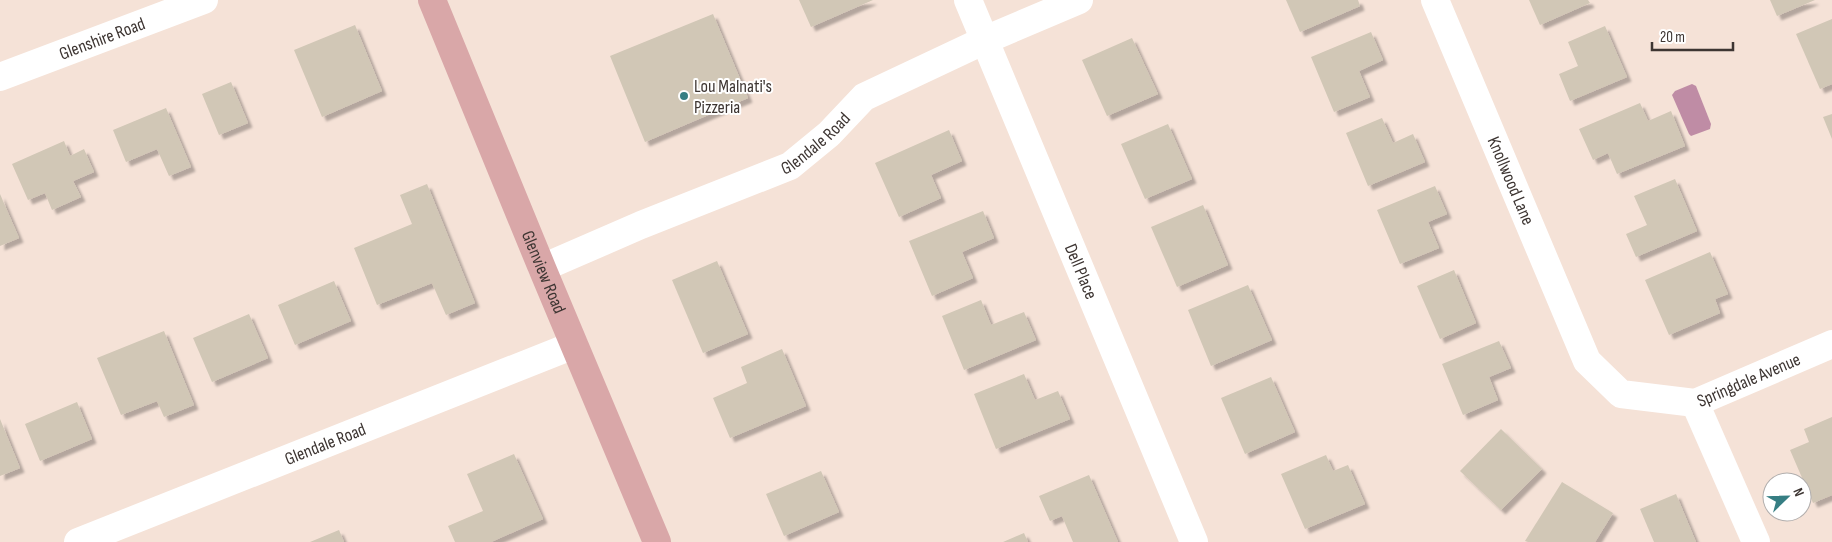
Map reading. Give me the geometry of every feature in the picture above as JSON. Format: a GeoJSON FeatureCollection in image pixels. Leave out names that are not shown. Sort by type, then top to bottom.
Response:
{"type":"FeatureCollection","features":[{"type":"Feature","properties":{"kind":"main road","name":"Glenview Road"},"geometry":{"type":"LineString","coordinates":[[432,0],[542,268],[658,542]]}},
{"type":"Feature","properties":{"kind":"street","name":"Glenshire Road"},"geometry":{"type":"LineString","coordinates":[[0,77],[204,0]]}},
{"type":"Feature","properties":{"kind":"street","name":"Dell Place"},"geometry":{"type":"LineString","coordinates":[[968,0],[1194,542]]}},
{"type":"Feature","properties":{"kind":"street","name":"Glendale Road"},"geometry":{"type":"LineString","coordinates":[[542,268],[641,225],[790,166],[829,134],[864,96],[985,40],[1079,0]]}},
{"type":"Feature","properties":{"kind":"street","name":"Knollwood Lane"},"geometry":{"type":"LineString","coordinates":[[1435,0],[1587,361]]}},
{"type":"Feature","properties":{"kind":"street","name":"Glendale Road"},"geometry":{"type":"LineString","coordinates":[[78,542],[574,344]]}},
{"type":"Feature","properties":{"kind":"street","name":"Springdale Avenue"},"geometry":{"type":"LineString","coordinates":[[1587,361],[1622,394],[1695,403],[1832,344]]}},
{"type":"Feature","properties":{"kind":"street"},"geometry":{"type":"LineString","coordinates":[[1695,403],[1756,542]]}},
{"type":"Feature","properties":{"kind":"shaded area"},"geometry":{"type":"Polygon","coordinates":[[[1692,84],[1696,86],[1711,124],[1710,129],[1691,136],[1672,95],[1675,91],[1692,84]]]}},
{"type":"Feature","properties":{"kind":"building"},"geometry":{"type":"Polygon","coordinates":[[[799,0],[873,0],[811,27],[799,0]]]}},
{"type":"Feature","properties":{"kind":"building"},"geometry":{"type":"Polygon","coordinates":[[[1286,0],[1358,0],[1360,6],[1300,32],[1286,0]]]}},
{"type":"Feature","properties":{"kind":"building"},"geometry":{"type":"Polygon","coordinates":[[[1529,0],[1588,0],[1590,3],[1540,25],[1529,0]]]}},
{"type":"Feature","properties":{"kind":"building"},"geometry":{"type":"Polygon","coordinates":[[[1770,0],[1815,0],[1777,16],[1770,0]]]}},
{"type":"Feature","properties":{"kind":"building"},"geometry":{"type":"Polygon","coordinates":[[[713,14],[748,98],[645,142],[610,56],[713,14]]]}},
{"type":"Feature","properties":{"kind":"building"},"geometry":{"type":"Polygon","coordinates":[[[1832,19],[1832,84],[1820,89],[1796,34],[1832,19]]]}},
{"type":"Feature","properties":{"kind":"building"},"geometry":{"type":"Polygon","coordinates":[[[355,25],[382,91],[322,117],[294,50],[355,25]]]}},
{"type":"Feature","properties":{"kind":"building"},"geometry":{"type":"Polygon","coordinates":[[[1605,26],[1627,77],[1570,101],[1559,74],[1578,66],[1568,42],[1605,26]]]}},
{"type":"Feature","properties":{"kind":"building"},"geometry":{"type":"Polygon","coordinates":[[[1371,32],[1383,60],[1359,71],[1370,97],[1334,112],[1311,57],[1371,32]]]}},
{"type":"Feature","properties":{"kind":"building"},"geometry":{"type":"Polygon","coordinates":[[[1132,38],[1158,94],[1107,116],[1082,60],[1132,38]]]}},
{"type":"Feature","properties":{"kind":"building"},"geometry":{"type":"Polygon","coordinates":[[[231,82],[248,123],[219,135],[202,94],[231,82]]]}},
{"type":"Feature","properties":{"kind":"building"},"geometry":{"type":"Polygon","coordinates":[[[1640,103],[1648,121],[1671,111],[1685,146],[1617,174],[1608,153],[1593,160],[1579,129],[1640,103]]]}},
{"type":"Feature","properties":{"kind":"building"},"geometry":{"type":"Polygon","coordinates":[[[166,108],[191,167],[169,176],[157,149],[126,162],[113,130],[166,108]]]}},
{"type":"Feature","properties":{"kind":"building"},"geometry":{"type":"Polygon","coordinates":[[[1832,114],[1832,139],[1823,117],[1832,114]]]}},
{"type":"Feature","properties":{"kind":"building"},"geometry":{"type":"Polygon","coordinates":[[[1382,118],[1393,143],[1413,134],[1425,162],[1368,186],[1346,133],[1382,118]]]}},
{"type":"Feature","properties":{"kind":"building"},"geometry":{"type":"Polygon","coordinates":[[[1168,124],[1192,179],[1145,199],[1121,144],[1168,124]]]}},
{"type":"Feature","properties":{"kind":"building"},"geometry":{"type":"Polygon","coordinates":[[[949,130],[962,161],[931,175],[941,198],[899,217],[875,163],[949,130]]]}},
{"type":"Feature","properties":{"kind":"building"},"geometry":{"type":"Polygon","coordinates":[[[64,141],[70,156],[84,149],[94,172],[73,181],[81,197],[52,210],[45,193],[28,200],[12,164],[64,141]]]}},
{"type":"Feature","properties":{"kind":"building"},"geometry":{"type":"Polygon","coordinates":[[[1675,179],[1697,231],[1636,257],[1626,234],[1647,225],[1634,196],[1675,179]]]}},
{"type":"Feature","properties":{"kind":"building"},"geometry":{"type":"Polygon","coordinates":[[[427,184],[475,303],[446,315],[432,283],[377,305],[354,248],[412,224],[400,195],[427,184]]]}},
{"type":"Feature","properties":{"kind":"building"},"geometry":{"type":"Polygon","coordinates":[[[1435,186],[1447,214],[1428,222],[1439,248],[1400,264],[1377,210],[1435,186]]]}},
{"type":"Feature","properties":{"kind":"building"},"geometry":{"type":"Polygon","coordinates":[[[0,194],[19,238],[0,246],[0,194]]]}},
{"type":"Feature","properties":{"kind":"building"},"geometry":{"type":"Polygon","coordinates":[[[1203,205],[1228,265],[1177,287],[1151,227],[1203,205]]]}},
{"type":"Feature","properties":{"kind":"building"},"geometry":{"type":"Polygon","coordinates":[[[983,211],[994,238],[962,252],[973,278],[932,296],[909,241],[983,211]]]}},
{"type":"Feature","properties":{"kind":"building"},"geometry":{"type":"Polygon","coordinates":[[[1710,252],[1728,294],[1715,299],[1720,313],[1669,335],[1645,280],[1710,252]]]}},
{"type":"Feature","properties":{"kind":"building"},"geometry":{"type":"Polygon","coordinates":[[[717,261],[748,334],[703,353],[672,280],[717,261]]]}},
{"type":"Feature","properties":{"kind":"building"},"geometry":{"type":"Polygon","coordinates":[[[1454,270],[1476,323],[1440,339],[1417,286],[1454,270]]]}},
{"type":"Feature","properties":{"kind":"building"},"geometry":{"type":"Polygon","coordinates":[[[334,281],[351,321],[295,345],[278,305],[334,281]]]}},
{"type":"Feature","properties":{"kind":"building"},"geometry":{"type":"Polygon","coordinates":[[[1248,285],[1272,340],[1211,366],[1188,310],[1248,285]]]}},
{"type":"Feature","properties":{"kind":"building"},"geometry":{"type":"Polygon","coordinates":[[[981,300],[991,325],[1024,312],[1036,340],[964,370],[942,316],[981,300]]]}},
{"type":"Feature","properties":{"kind":"building"},"geometry":{"type":"Polygon","coordinates":[[[249,314],[268,358],[212,382],[193,338],[249,314]]]}},
{"type":"Feature","properties":{"kind":"building"},"geometry":{"type":"Polygon","coordinates":[[[164,331],[194,405],[164,417],[157,401],[121,415],[97,358],[164,331]]]}},
{"type":"Feature","properties":{"kind":"building"},"geometry":{"type":"Polygon","coordinates":[[[1499,341],[1511,368],[1489,377],[1498,400],[1463,415],[1442,364],[1499,341]]]}},
{"type":"Feature","properties":{"kind":"building"},"geometry":{"type":"Polygon","coordinates":[[[782,349],[806,406],[730,438],[713,398],[747,383],[741,367],[782,349]]]}},
{"type":"Feature","properties":{"kind":"building"},"geometry":{"type":"Polygon","coordinates":[[[1024,374],[1035,400],[1058,391],[1070,419],[996,449],[974,394],[1024,374]]]}},
{"type":"Feature","properties":{"kind":"building"},"geometry":{"type":"Polygon","coordinates":[[[1271,377],[1295,432],[1245,454],[1221,398],[1271,377]]]}},
{"type":"Feature","properties":{"kind":"building"},"geometry":{"type":"Polygon","coordinates":[[[77,402],[92,439],[40,461],[25,424],[77,402]]]}},
{"type":"Feature","properties":{"kind":"building"},"geometry":{"type":"Polygon","coordinates":[[[1832,417],[1832,495],[1813,503],[1812,472],[1800,472],[1790,450],[1809,442],[1804,429],[1832,417]]]}},
{"type":"Feature","properties":{"kind":"building"},"geometry":{"type":"Polygon","coordinates":[[[0,419],[20,468],[0,476],[0,419]]]}},
{"type":"Feature","properties":{"kind":"building"},"geometry":{"type":"Polygon","coordinates":[[[1501,429],[1542,469],[1501,510],[1460,471],[1501,429]]]}},
{"type":"Feature","properties":{"kind":"building"},"geometry":{"type":"Polygon","coordinates":[[[514,454],[543,519],[491,542],[455,542],[448,526],[483,511],[467,474],[514,454]]]}},
{"type":"Feature","properties":{"kind":"building"},"geometry":{"type":"Polygon","coordinates":[[[1326,455],[1333,471],[1348,465],[1365,504],[1305,529],[1281,474],[1326,455]]]}},
{"type":"Feature","properties":{"kind":"building"},"geometry":{"type":"Polygon","coordinates":[[[821,471],[839,512],[784,536],[766,494],[821,471]]]}},
{"type":"Feature","properties":{"kind":"building"},"geometry":{"type":"Polygon","coordinates":[[[1089,475],[1118,542],[1073,542],[1062,516],[1050,521],[1039,496],[1089,475]]]}},
{"type":"Feature","properties":{"kind":"building"},"geometry":{"type":"Polygon","coordinates":[[[1562,482],[1613,513],[1595,542],[1525,541],[1562,482]]]}},
{"type":"Feature","properties":{"kind":"building"},"geometry":{"type":"Polygon","coordinates":[[[1676,494],[1696,542],[1654,542],[1640,509],[1676,494]]]}},
{"type":"Feature","properties":{"kind":"building"},"geometry":{"type":"Polygon","coordinates":[[[339,530],[344,542],[310,542],[339,530]]]}},
{"type":"Feature","properties":{"kind":"building"},"geometry":{"type":"Polygon","coordinates":[[[1024,533],[1028,542],[1003,542],[1024,533]]]}},
{"type":"Feature","properties":{"kind":"place","name":"Lou Malnati's Pizzeria"},"geometry":{"type":"Point","coordinates":[684,96]}}]}
